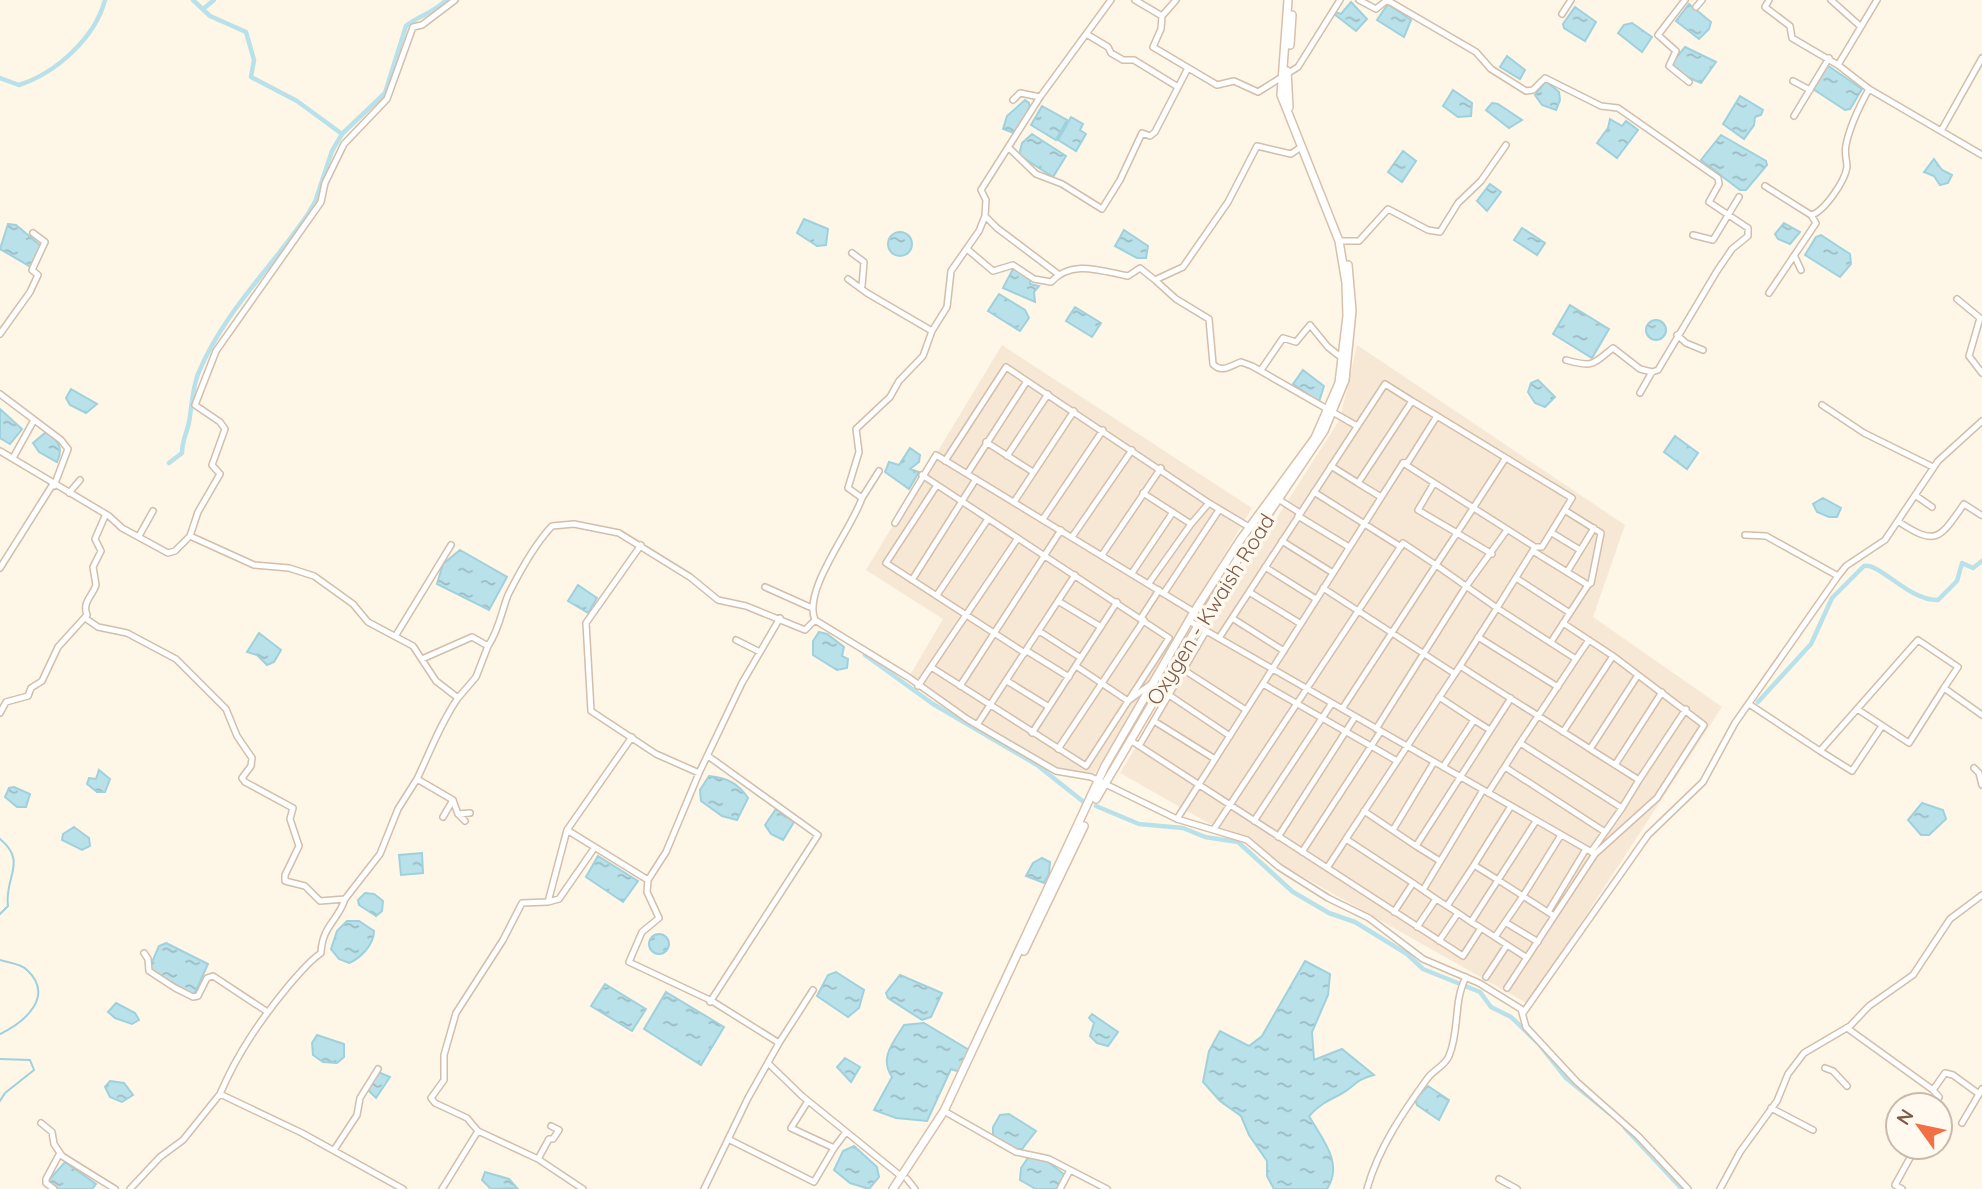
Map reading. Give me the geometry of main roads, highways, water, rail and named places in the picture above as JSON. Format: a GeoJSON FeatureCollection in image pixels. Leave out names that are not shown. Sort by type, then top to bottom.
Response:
{"type":"FeatureCollection","features":[{"type":"Feature","properties":{"kind":"main road","name":"Oxygen - Kwaish Road"},"geometry":{"type":"LineString","coordinates":[[1290,0],[1283,103],[1341,241],[1347,299],[1339,383],[1331,410]]}},
{"type":"Feature","properties":{"kind":"main road","name":"Oxygen - Kwaish Road"},"geometry":{"type":"LineString","coordinates":[[899,1189],[946,1112],[1102,782],[1105,766],[1156,680],[1304,456],[1345,380],[1352,311],[1351,280],[1341,241],[1287,105],[1285,76]]}},
{"type":"Feature","properties":{"kind":"main road","name":"Oxygen - Kwaish Road"},"geometry":{"type":"LineString","coordinates":[[946,1112],[1091,802],[1130,740],[1193,623],[1194,612],[1249,527],[1275,497]]}},
{"type":"Feature","properties":{"kind":"main road","name":"Oxygen - Kwaish Road"},"geometry":{"type":"LineString","coordinates":[[893,1189],[904,1178]]}},
{"type":"Feature","properties":{"kind":"water"},"geometry":{"type":"Polygon","coordinates":[[[1351,2],[1367,19],[1356,31],[1334,14],[1341,14],[1351,2]]]}},
{"type":"Feature","properties":{"kind":"water"},"geometry":{"type":"Polygon","coordinates":[[[1388,4],[1411,20],[1404,37],[1377,20],[1388,4]]]}},
{"type":"Feature","properties":{"kind":"water"},"geometry":{"type":"Polygon","coordinates":[[[1689,4],[1711,22],[1709,29],[1699,39],[1676,21],[1689,4]]]}},
{"type":"Feature","properties":{"kind":"water"},"geometry":{"type":"Polygon","coordinates":[[[1575,7],[1596,22],[1585,41],[1564,28],[1563,24],[1575,7]]]}},
{"type":"Feature","properties":{"kind":"water"},"geometry":{"type":"Polygon","coordinates":[[[1632,23],[1652,37],[1642,52],[1618,33],[1624,25],[1632,23]]]}},
{"type":"Feature","properties":{"kind":"water"},"geometry":{"type":"Polygon","coordinates":[[[1685,47],[1716,62],[1701,83],[1687,77],[1671,64],[1685,47]]]}},
{"type":"Feature","properties":{"kind":"water"},"geometry":{"type":"Polygon","coordinates":[[[1507,56],[1525,70],[1520,79],[1500,67],[1507,56]]]}},
{"type":"Feature","properties":{"kind":"water"},"geometry":{"type":"Polygon","coordinates":[[[1827,65],[1862,89],[1850,109],[1845,110],[1813,89],[1827,65]]]}},
{"type":"Feature","properties":{"kind":"water"},"geometry":{"type":"Polygon","coordinates":[[[1546,81],[1559,92],[1560,100],[1556,110],[1542,105],[1535,95],[1546,81]]]}},
{"type":"Feature","properties":{"kind":"water"},"geometry":{"type":"Polygon","coordinates":[[[1453,90],[1472,103],[1471,116],[1458,117],[1443,106],[1453,90]]]}},
{"type":"Feature","properties":{"kind":"water"},"geometry":{"type":"Polygon","coordinates":[[[1740,96],[1763,110],[1761,115],[1755,117],[1754,125],[1744,139],[1723,124],[1740,96]]]}},
{"type":"Feature","properties":{"kind":"water"},"geometry":{"type":"Polygon","coordinates":[[[1025,100],[1029,103],[1030,110],[1014,133],[1003,129],[1007,116],[1025,100]]]}},
{"type":"Feature","properties":{"kind":"water"},"geometry":{"type":"Polygon","coordinates":[[[1492,103],[1522,120],[1509,128],[1486,110],[1492,103]]]}},
{"type":"Feature","properties":{"kind":"water"},"geometry":{"type":"Polygon","coordinates":[[[1042,106],[1067,120],[1056,140],[1031,125],[1042,106]]]}},
{"type":"Feature","properties":{"kind":"water"},"geometry":{"type":"Polygon","coordinates":[[[1071,117],[1083,124],[1080,130],[1086,134],[1076,151],[1058,140],[1071,117]]]}},
{"type":"Feature","properties":{"kind":"water"},"geometry":{"type":"Polygon","coordinates":[[[1610,119],[1622,126],[1626,121],[1638,130],[1617,158],[1597,143],[1608,128],[1610,119]]]}},
{"type":"Feature","properties":{"kind":"water"},"geometry":{"type":"Polygon","coordinates":[[[1032,134],[1066,156],[1053,177],[1019,155],[1022,143],[1032,134]]]}},
{"type":"Feature","properties":{"kind":"water"},"geometry":{"type":"Polygon","coordinates":[[[1721,135],[1766,161],[1767,165],[1746,190],[1740,190],[1701,160],[1721,135]]]}},
{"type":"Feature","properties":{"kind":"water"},"geometry":{"type":"Polygon","coordinates":[[[1403,151],[1416,161],[1402,182],[1388,172],[1403,151]]]}},
{"type":"Feature","properties":{"kind":"water"},"geometry":{"type":"Polygon","coordinates":[[[1934,159],[1942,170],[1952,175],[1948,183],[1940,185],[1934,176],[1924,172],[1934,159]]]}},
{"type":"Feature","properties":{"kind":"water"},"geometry":{"type":"Polygon","coordinates":[[[1490,184],[1501,192],[1487,211],[1477,201],[1490,184]]]}},
{"type":"Feature","properties":{"kind":"water"},"geometry":{"type":"Polygon","coordinates":[[[804,219],[828,229],[826,245],[817,246],[797,233],[804,219]]]}},
{"type":"Feature","properties":{"kind":"water"},"geometry":{"type":"Polygon","coordinates":[[[1784,223],[1800,232],[1790,244],[1778,239],[1775,234],[1784,223]]]}},
{"type":"Feature","properties":{"kind":"water"},"geometry":{"type":"Polygon","coordinates":[[[8,224],[16,225],[41,246],[31,267],[0,249],[8,224]]]}},
{"type":"Feature","properties":{"kind":"water"},"geometry":{"type":"Polygon","coordinates":[[[1522,228],[1545,243],[1537,255],[1514,240],[1522,228]]]}},
{"type":"Feature","properties":{"kind":"water"},"geometry":{"type":"Polygon","coordinates":[[[1124,230],[1148,246],[1146,258],[1137,258],[1115,246],[1124,230]]]}},
{"type":"Feature","properties":{"kind":"water"},"geometry":{"type":"Polygon","coordinates":[[[900,232],[911,239],[912,244],[905,255],[900,256],[889,249],[888,244],[895,233],[900,232]]]}},
{"type":"Feature","properties":{"kind":"water"},"geometry":{"type":"Polygon","coordinates":[[[1821,235],[1850,254],[1851,264],[1840,277],[1805,255],[1816,237],[1821,235]]]}},
{"type":"Feature","properties":{"kind":"water"},"geometry":{"type":"Polygon","coordinates":[[[1014,267],[1031,278],[1030,284],[1039,286],[1034,292],[1035,302],[1003,288],[1014,267]]]}},
{"type":"Feature","properties":{"kind":"water"},"geometry":{"type":"Polygon","coordinates":[[[999,294],[1025,310],[1029,318],[1020,331],[988,311],[999,294]]]}},
{"type":"Feature","properties":{"kind":"water"},"geometry":{"type":"Polygon","coordinates":[[[1570,305],[1609,329],[1592,358],[1553,334],[1570,305]]]}},
{"type":"Feature","properties":{"kind":"water"},"geometry":{"type":"Polygon","coordinates":[[[1075,307],[1101,323],[1092,337],[1066,321],[1075,307]]]}},
{"type":"Feature","properties":{"kind":"water"},"geometry":{"type":"Polygon","coordinates":[[[1652,320],[1660,320],[1666,330],[1660,340],[1652,340],[1646,334],[1646,326],[1652,320]]]}},
{"type":"Feature","properties":{"kind":"water"},"geometry":{"type":"Polygon","coordinates":[[[1303,370],[1324,386],[1319,402],[1293,384],[1303,370]]]}},
{"type":"Feature","properties":{"kind":"water"},"geometry":{"type":"Polygon","coordinates":[[[1538,380],[1555,397],[1545,407],[1535,403],[1528,392],[1531,383],[1538,380]]]}},
{"type":"Feature","properties":{"kind":"water"},"geometry":{"type":"Polygon","coordinates":[[[71,389],[97,404],[86,413],[70,405],[66,398],[71,389]]]}},
{"type":"Feature","properties":{"kind":"water"},"geometry":{"type":"Polygon","coordinates":[[[0,409],[22,429],[10,444],[0,438],[0,409]]]}},
{"type":"Feature","properties":{"kind":"water"},"geometry":{"type":"Polygon","coordinates":[[[46,432],[59,445],[57,462],[39,452],[33,443],[46,432]]]}},
{"type":"Feature","properties":{"kind":"water"},"geometry":{"type":"Polygon","coordinates":[[[1675,436],[1698,453],[1687,469],[1664,452],[1675,436]]]}},
{"type":"Feature","properties":{"kind":"water"},"geometry":{"type":"Polygon","coordinates":[[[910,448],[920,455],[919,462],[910,469],[919,472],[909,489],[885,472],[889,462],[899,465],[910,448]]]}},
{"type":"Feature","properties":{"kind":"water"},"geometry":{"type":"Polygon","coordinates":[[[1823,498],[1841,508],[1837,517],[1817,512],[1813,504],[1823,498]]]}},
{"type":"Feature","properties":{"kind":"water"},"geometry":{"type":"Polygon","coordinates":[[[460,550],[507,577],[489,610],[437,584],[443,564],[460,550]]]}},
{"type":"Feature","properties":{"kind":"water"},"geometry":{"type":"Polygon","coordinates":[[[578,585],[597,598],[588,613],[568,601],[578,585]]]}},
{"type":"Feature","properties":{"kind":"water"},"geometry":{"type":"Polygon","coordinates":[[[819,632],[827,634],[844,647],[842,656],[848,659],[847,668],[837,670],[813,655],[813,641],[819,632]]]}},
{"type":"Feature","properties":{"kind":"water"},"geometry":{"type":"Polygon","coordinates":[[[259,633],[281,650],[274,662],[267,665],[257,655],[247,652],[259,633]]]}},
{"type":"Feature","properties":{"kind":"water"},"geometry":{"type":"Polygon","coordinates":[[[99,770],[110,779],[105,792],[97,792],[87,784],[89,778],[96,779],[99,770]]]}},
{"type":"Feature","properties":{"kind":"water"},"geometry":{"type":"Polygon","coordinates":[[[709,776],[732,782],[748,798],[737,820],[722,816],[701,801],[700,790],[709,776]]]}},
{"type":"Feature","properties":{"kind":"water"},"geometry":{"type":"Polygon","coordinates":[[[14,787],[30,794],[26,807],[17,807],[5,797],[9,788],[14,787]]]}},
{"type":"Feature","properties":{"kind":"water"},"geometry":{"type":"Polygon","coordinates":[[[1922,803],[1943,810],[1946,819],[1929,835],[1921,835],[1908,820],[1922,803]]]}},
{"type":"Feature","properties":{"kind":"water"},"geometry":{"type":"Polygon","coordinates":[[[776,809],[794,822],[783,840],[771,834],[765,825],[776,809]]]}},
{"type":"Feature","properties":{"kind":"water"},"geometry":{"type":"Polygon","coordinates":[[[74,827],[89,838],[90,846],[82,850],[62,840],[63,834],[74,827]]]}},
{"type":"Feature","properties":{"kind":"water"},"geometry":{"type":"Polygon","coordinates":[[[422,853],[423,873],[401,875],[399,855],[422,853]]]}},
{"type":"Feature","properties":{"kind":"water"},"geometry":{"type":"Polygon","coordinates":[[[598,856],[638,881],[623,902],[586,877],[598,856]]]}},
{"type":"Feature","properties":{"kind":"water"},"geometry":{"type":"Polygon","coordinates":[[[1042,858],[1050,862],[1049,874],[1044,883],[1026,876],[1033,863],[1042,858]]]}},
{"type":"Feature","properties":{"kind":"water"},"geometry":{"type":"Polygon","coordinates":[[[365,893],[374,894],[383,901],[382,911],[376,916],[359,905],[358,900],[365,893]]]}},
{"type":"Feature","properties":{"kind":"water"},"geometry":{"type":"Polygon","coordinates":[[[347,921],[359,921],[374,931],[366,950],[349,963],[339,959],[331,949],[337,931],[347,921]]]}},
{"type":"Feature","properties":{"kind":"water"},"geometry":{"type":"Polygon","coordinates":[[[655,934],[663,934],[669,944],[663,954],[655,954],[649,948],[649,940],[655,934]]]}},
{"type":"Feature","properties":{"kind":"water"},"geometry":{"type":"Polygon","coordinates":[[[166,943],[208,964],[194,995],[149,969],[159,946],[166,943]]]}},
{"type":"Feature","properties":{"kind":"water"},"geometry":{"type":"Polygon","coordinates":[[[1305,961],[1330,974],[1328,995],[1312,1032],[1314,1060],[1342,1049],[1374,1075],[1359,1081],[1309,1116],[1325,1142],[1332,1161],[1332,1179],[1327,1189],[1274,1189],[1267,1176],[1267,1161],[1249,1135],[1241,1116],[1220,1101],[1203,1082],[1209,1051],[1220,1031],[1249,1046],[1262,1036],[1305,961]]]}},
{"type":"Feature","properties":{"kind":"water"},"geometry":{"type":"Polygon","coordinates":[[[836,972],[864,990],[859,1008],[848,1017],[817,996],[828,975],[836,972]]]}},
{"type":"Feature","properties":{"kind":"water"},"geometry":{"type":"Polygon","coordinates":[[[900,975],[942,993],[931,1017],[922,1020],[888,998],[886,993],[900,975]]]}},
{"type":"Feature","properties":{"kind":"water"},"geometry":{"type":"Polygon","coordinates":[[[605,984],[646,1009],[632,1031],[591,1006],[605,984]]]}},
{"type":"Feature","properties":{"kind":"water"},"geometry":{"type":"Polygon","coordinates":[[[666,992],[724,1027],[701,1065],[644,1029],[666,992]]]}},
{"type":"Feature","properties":{"kind":"water"},"geometry":{"type":"Polygon","coordinates":[[[116,1003],[135,1013],[139,1020],[132,1024],[115,1018],[108,1012],[116,1003]]]}},
{"type":"Feature","properties":{"kind":"water"},"geometry":{"type":"Polygon","coordinates":[[[1092,1014],[1118,1032],[1108,1046],[1097,1043],[1090,1036],[1094,1023],[1089,1018],[1092,1014]]]}},
{"type":"Feature","properties":{"kind":"water"},"geometry":{"type":"Polygon","coordinates":[[[924,1023],[969,1050],[960,1072],[951,1069],[927,1121],[896,1118],[874,1110],[892,1077],[888,1070],[887,1057],[892,1044],[904,1025],[924,1023]]]}},
{"type":"Feature","properties":{"kind":"water"},"geometry":{"type":"Polygon","coordinates":[[[317,1035],[344,1044],[344,1057],[337,1063],[323,1062],[313,1055],[312,1043],[317,1035]]]}},
{"type":"Feature","properties":{"kind":"water"},"geometry":{"type":"Polygon","coordinates":[[[845,1058],[860,1067],[851,1082],[837,1067],[845,1058]]]}},
{"type":"Feature","properties":{"kind":"water"},"geometry":{"type":"Polygon","coordinates":[[[378,1072],[390,1077],[376,1098],[367,1089],[378,1072]]]}},
{"type":"Feature","properties":{"kind":"water"},"geometry":{"type":"Polygon","coordinates":[[[110,1081],[124,1083],[133,1095],[122,1102],[110,1097],[105,1087],[110,1081]]]}},
{"type":"Feature","properties":{"kind":"water"},"geometry":{"type":"Polygon","coordinates":[[[1428,1086],[1449,1100],[1439,1120],[1417,1105],[1415,1099],[1428,1086]]]}},
{"type":"Feature","properties":{"kind":"water"},"geometry":{"type":"Polygon","coordinates":[[[1009,1114],[1036,1131],[1022,1149],[1014,1149],[993,1137],[993,1127],[1000,1115],[1009,1114]]]}},
{"type":"Feature","properties":{"kind":"water"},"geometry":{"type":"Polygon","coordinates":[[[854,1146],[877,1167],[879,1177],[869,1189],[850,1183],[834,1170],[843,1151],[854,1146]]]}},
{"type":"Feature","properties":{"kind":"water"},"geometry":{"type":"Polygon","coordinates":[[[1029,1156],[1043,1158],[1065,1175],[1058,1189],[1036,1189],[1020,1180],[1021,1168],[1029,1156]]]}},
{"type":"Feature","properties":{"kind":"water"},"geometry":{"type":"Polygon","coordinates":[[[65,1162],[96,1184],[92,1189],[59,1189],[48,1181],[65,1162]]]}},
{"type":"Feature","properties":{"kind":"water"},"geometry":{"type":"Polygon","coordinates":[[[485,1172],[509,1179],[517,1188],[491,1189],[482,1180],[485,1172]]]}},
{"type":"Feature","properties":{"kind":"waterway"},"geometry":{"type":"LineString","coordinates":[[0,78],[19,85],[60,63],[93,28],[105,0]]}},
{"type":"Feature","properties":{"kind":"waterway"},"geometry":{"type":"LineString","coordinates":[[193,0],[210,16],[246,32],[254,60],[251,77],[297,101],[342,134]]}},
{"type":"Feature","properties":{"kind":"waterway"},"geometry":{"type":"LineString","coordinates":[[203,9],[214,0]]}},
{"type":"Feature","properties":{"kind":"waterway"},"geometry":{"type":"LineString","coordinates":[[169,463],[182,453],[196,380],[208,352],[234,311],[308,214],[315,202],[332,151],[342,134],[385,93],[406,26],[446,0]]}},
{"type":"Feature","properties":{"kind":"waterway"},"geometry":{"type":"LineString","coordinates":[[1758,702],[1811,644],[1832,598],[1864,566],[1878,570],[1916,595],[1938,600],[1957,581],[1962,563],[1973,568],[1982,561]]}},
{"type":"Feature","properties":{"kind":"waterway"},"geometry":{"type":"LineString","coordinates":[[865,655],[933,704],[1037,765],[1085,803]]}},
{"type":"Feature","properties":{"kind":"waterway"},"geometry":{"type":"LineString","coordinates":[[1096,806],[1139,824],[1183,828],[1205,837],[1238,842],[1293,892],[1329,913],[1355,922],[1407,954],[1423,969],[1480,992],[1491,1007],[1511,1017],[1539,1044],[1566,1078],[1609,1113]]}},
{"type":"Feature","properties":{"kind":"waterway"},"geometry":{"type":"LineString","coordinates":[[0,839],[8,847],[14,863],[8,906],[0,914]]}},
{"type":"Feature","properties":{"kind":"waterway"},"geometry":{"type":"LineString","coordinates":[[0,960],[27,970],[38,989],[37,999],[27,1015],[0,1034]]}},
{"type":"Feature","properties":{"kind":"waterway"},"geometry":{"type":"LineString","coordinates":[[0,1059],[30,1060],[34,1070],[5,1093],[0,1101]]}},
{"type":"Feature","properties":{"kind":"waterway"},"geometry":{"type":"LineString","coordinates":[[1625,1128],[1682,1189]]}}]}
